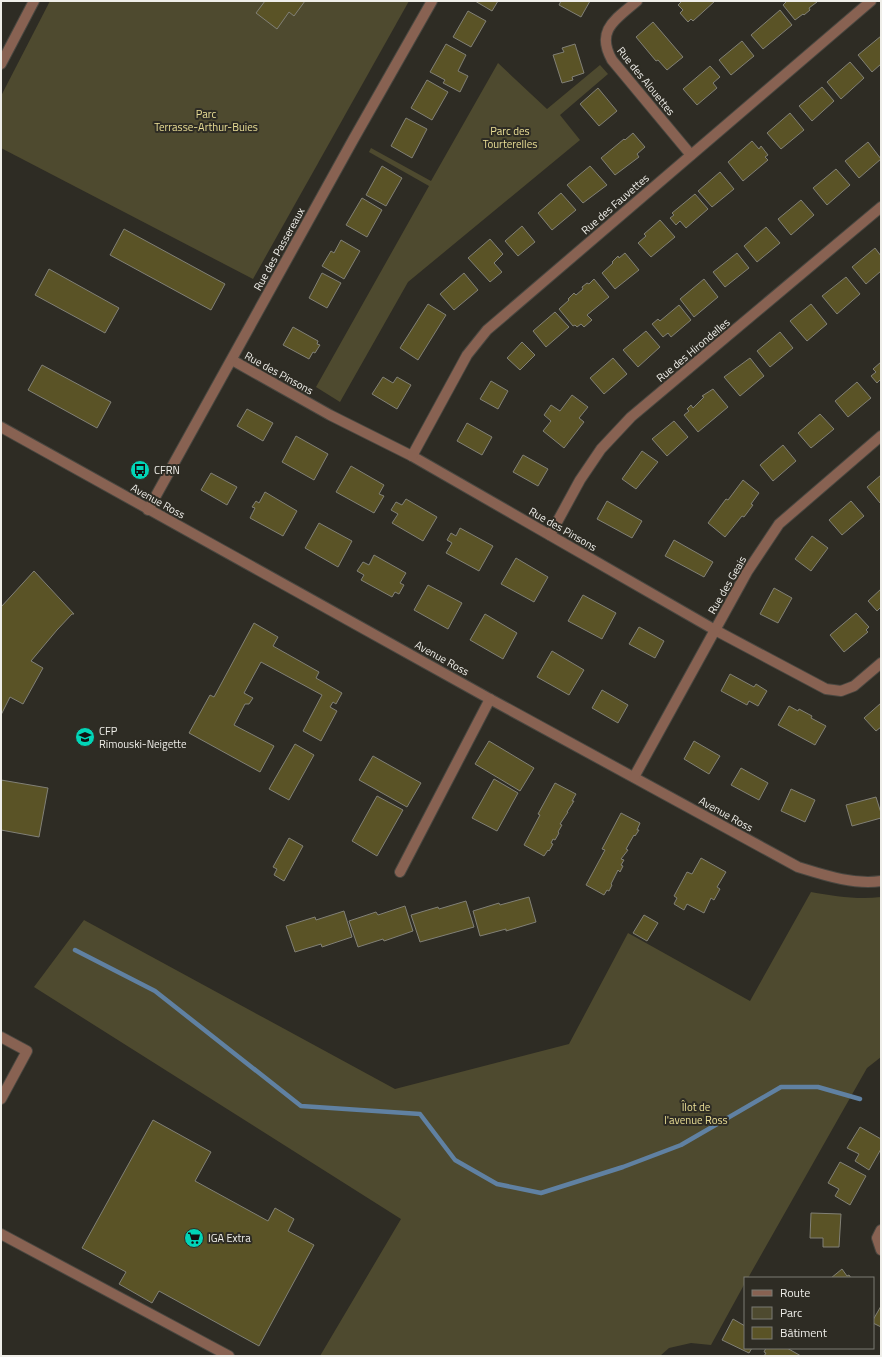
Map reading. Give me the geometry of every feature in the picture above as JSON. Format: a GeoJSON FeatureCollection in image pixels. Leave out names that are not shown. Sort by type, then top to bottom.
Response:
{"type":"FeatureCollection","features":[{"type":"Feature","properties":{"kind":"street"},"geometry":{"type":"LineString","coordinates":[[1,64],[34,1]]}},
{"type":"Feature","properties":{"kind":"street","name":"Rue des Passereaux"},"geometry":{"type":"LineString","coordinates":[[148,510],[353,140],[432,1]]}},
{"type":"Feature","properties":{"kind":"street","name":"Rue des Alouettes"},"geometry":{"type":"LineString","coordinates":[[637,1],[612,24],[606,33],[606,50],[612,60],[691,156]]}},
{"type":"Feature","properties":{"kind":"street","name":"Rue des Fauvettes"},"geometry":{"type":"LineString","coordinates":[[412,456],[467,355],[487,330],[870,1]]}},
{"type":"Feature","properties":{"kind":"street","name":"Rue des Hirondelles"},"geometry":{"type":"LineString","coordinates":[[550,535],[580,480],[601,449],[631,417],[881,207]]}},
{"type":"Feature","properties":{"kind":"street","name":"Rue des Pinsons"},"geometry":{"type":"LineString","coordinates":[[232,360],[330,415],[412,456],[715,630],[826,689],[841,691],[854,686],[881,663]]}},
{"type":"Feature","properties":{"kind":"street","name":"Avenue Ross"},"geometry":{"type":"LineString","coordinates":[[1,427],[490,699],[798,867],[835,878],[872,882],[881,881]]}},
{"type":"Feature","properties":{"kind":"street","name":"Rue des Geais"},"geometry":{"type":"LineString","coordinates":[[634,777],[747,572],[779,524],[881,436]]}},
{"type":"Feature","properties":{"kind":"street"},"geometry":{"type":"LineString","coordinates":[[400,872],[490,699]]}},
{"type":"Feature","properties":{"kind":"street"},"geometry":{"type":"LineString","coordinates":[[1,1037],[28,1051],[1,1099]]}},
{"type":"Feature","properties":{"kind":"street"},"geometry":{"type":"LineString","coordinates":[[881,1230],[877,1238],[881,1250]]}},
{"type":"Feature","properties":{"kind":"street"},"geometry":{"type":"LineString","coordinates":[[1,1234],[229,1356]]}},
{"type":"Feature","properties":{"kind":"green space","name":"Parc Terrasse-Arthur-Buies"},"geometry":{"type":"Polygon","coordinates":[[[50,1],[409,1],[253,279],[1,148],[1,96],[50,1]]]}},
{"type":"Feature","properties":{"kind":"green space","name":"Parc des Tourterelles"},"geometry":{"type":"Polygon","coordinates":[[[498,63],[547,109],[600,65],[608,74],[560,115],[580,140],[408,282],[340,402],[316,387],[429,186],[369,152],[371,148],[431,181],[498,63]]]}},
{"type":"Feature","properties":{"kind":"green space","name":"Îlot de l'avenue Ross"},"geometry":{"type":"Polygon","coordinates":[[[811,892],[855,898],[881,897],[881,1057],[867,1068],[749,1277],[744,1277],[744,1285],[711,1345],[691,1343],[669,1348],[660,1356],[320,1356],[401,1219],[34,987],[84,920],[395,1089],[569,1044],[628,933],[750,1001],[811,892]]]}},
{"type":"Feature","properties":{"kind":"building"},"geometry":{"type":"Polygon","coordinates":[[[265,1],[305,1],[294,16],[289,12],[277,29],[256,13],[265,1]]]}},
{"type":"Feature","properties":{"kind":"building"},"geometry":{"type":"Polygon","coordinates":[[[475,1],[498,1],[492,11],[475,1]]]}},
{"type":"Feature","properties":{"kind":"building"},"geometry":{"type":"Polygon","coordinates":[[[561,1],[590,1],[581,17],[559,5],[561,1]]]}},
{"type":"Feature","properties":{"kind":"building"},"geometry":{"type":"Polygon","coordinates":[[[682,1],[715,1],[693,21],[691,19],[688,22],[680,13],[683,10],[678,5],[682,1]]]}},
{"type":"Feature","properties":{"kind":"building"},"geometry":{"type":"Polygon","coordinates":[[[787,1],[817,2],[809,8],[810,10],[804,15],[803,14],[795,20],[783,5],[787,1]]]}},
{"type":"Feature","properties":{"kind":"building"},"geometry":{"type":"Polygon","coordinates":[[[780,10],[792,25],[763,49],[751,35],[780,10]]]}},
{"type":"Feature","properties":{"kind":"building"},"geometry":{"type":"Polygon","coordinates":[[[468,11],[486,21],[471,47],[453,37],[468,11]]]}},
{"type":"Feature","properties":{"kind":"building"},"geometry":{"type":"Polygon","coordinates":[[[653,22],[683,57],[667,70],[658,60],[656,61],[636,37],[653,22]]]}},
{"type":"Feature","properties":{"kind":"building"},"geometry":{"type":"Polygon","coordinates":[[[881,36],[881,64],[872,72],[858,55],[881,36]]]}},
{"type":"Feature","properties":{"kind":"building"},"geometry":{"type":"Polygon","coordinates":[[[742,41],[754,56],[731,75],[719,60],[742,41]]]}},
{"type":"Feature","properties":{"kind":"building"},"geometry":{"type":"Polygon","coordinates":[[[446,44],[466,55],[458,71],[468,76],[460,92],[443,83],[445,80],[430,72],[446,44]]]}},
{"type":"Feature","properties":{"kind":"building"},"geometry":{"type":"Polygon","coordinates":[[[575,44],[584,73],[572,77],[573,80],[562,83],[553,55],[564,52],[562,48],[575,44]]]}},
{"type":"Feature","properties":{"kind":"building"},"geometry":{"type":"Polygon","coordinates":[[[850,62],[864,78],[841,99],[827,82],[850,62]]]}},
{"type":"Feature","properties":{"kind":"building"},"geometry":{"type":"Polygon","coordinates":[[[710,66],[720,77],[713,83],[717,88],[697,105],[683,89],[710,66]]]}},
{"type":"Feature","properties":{"kind":"building"},"geometry":{"type":"Polygon","coordinates":[[[427,80],[448,92],[432,120],[411,108],[427,80]]]}},
{"type":"Feature","properties":{"kind":"building"},"geometry":{"type":"Polygon","coordinates":[[[822,87],[834,101],[812,121],[799,106],[822,87]]]}},
{"type":"Feature","properties":{"kind":"building"},"geometry":{"type":"Polygon","coordinates":[[[598,88],[617,111],[599,126],[580,104],[598,88]]]}},
{"type":"Feature","properties":{"kind":"building"},"geometry":{"type":"Polygon","coordinates":[[[790,113],[804,130],[781,149],[767,133],[790,113]]]}},
{"type":"Feature","properties":{"kind":"building"},"geometry":{"type":"Polygon","coordinates":[[[406,118],[427,129],[412,158],[391,146],[406,118]]]}},
{"type":"Feature","properties":{"kind":"building"},"geometry":{"type":"Polygon","coordinates":[[[633,133],[645,147],[637,154],[639,157],[615,175],[601,158],[633,133]]]}},
{"type":"Feature","properties":{"kind":"building"},"geometry":{"type":"Polygon","coordinates":[[[752,141],[759,149],[761,146],[768,155],[765,157],[768,160],[743,181],[728,162],[752,141]]]}},
{"type":"Feature","properties":{"kind":"building"},"geometry":{"type":"Polygon","coordinates":[[[868,142],[881,159],[859,178],[845,161],[868,142]]]}},
{"type":"Feature","properties":{"kind":"building"},"geometry":{"type":"Polygon","coordinates":[[[382,166],[402,178],[386,206],[366,195],[382,166]]]}},
{"type":"Feature","properties":{"kind":"building"},"geometry":{"type":"Polygon","coordinates":[[[590,166],[607,185],[583,203],[567,185],[590,166]]]}},
{"type":"Feature","properties":{"kind":"building"},"geometry":{"type":"Polygon","coordinates":[[[836,169],[850,185],[827,205],[813,188],[836,169]]]}},
{"type":"Feature","properties":{"kind":"building"},"geometry":{"type":"Polygon","coordinates":[[[720,172],[734,189],[712,207],[698,191],[720,172]]]}},
{"type":"Feature","properties":{"kind":"building"},"geometry":{"type":"Polygon","coordinates":[[[561,193],[576,210],[552,230],[538,213],[561,193]]]}},
{"type":"Feature","properties":{"kind":"building"},"geometry":{"type":"Polygon","coordinates":[[[695,194],[708,209],[686,228],[680,221],[676,225],[670,218],[674,215],[672,213],[695,194]]]}},
{"type":"Feature","properties":{"kind":"building"},"geometry":{"type":"Polygon","coordinates":[[[362,198],[382,210],[367,237],[346,225],[362,198]]]}},
{"type":"Feature","properties":{"kind":"building"},"geometry":{"type":"Polygon","coordinates":[[[801,200],[814,215],[791,235],[778,219],[801,200]]]}},
{"type":"Feature","properties":{"kind":"building"},"geometry":{"type":"Polygon","coordinates":[[[660,220],[675,237],[651,257],[638,243],[646,236],[644,234],[660,220]]]}},
{"type":"Feature","properties":{"kind":"building"},"geometry":{"type":"Polygon","coordinates":[[[522,226],[535,242],[518,256],[505,241],[522,226]]]}},
{"type":"Feature","properties":{"kind":"building"},"geometry":{"type":"Polygon","coordinates":[[[766,227],[780,243],[757,262],[744,246],[766,227]]]}},
{"type":"Feature","properties":{"kind":"building"},"geometry":{"type":"Polygon","coordinates":[[[124,229],[225,284],[211,310],[110,255],[124,229]]]}},
{"type":"Feature","properties":{"kind":"building"},"geometry":{"type":"Polygon","coordinates":[[[490,239],[503,254],[494,263],[502,272],[490,282],[468,258],[490,239]]]}},
{"type":"Feature","properties":{"kind":"building"},"geometry":{"type":"Polygon","coordinates":[[[341,240],[360,251],[344,279],[322,266],[331,251],[334,253],[341,240]]]}},
{"type":"Feature","properties":{"kind":"building"},"geometry":{"type":"Polygon","coordinates":[[[875,248],[881,256],[881,271],[866,284],[852,267],[875,248]]]}},
{"type":"Feature","properties":{"kind":"building"},"geometry":{"type":"Polygon","coordinates":[[[625,253],[639,270],[615,289],[602,273],[618,256],[619,258],[625,253]]]}},
{"type":"Feature","properties":{"kind":"building"},"geometry":{"type":"Polygon","coordinates":[[[737,253],[749,268],[725,287],[713,272],[737,253]]]}},
{"type":"Feature","properties":{"kind":"building"},"geometry":{"type":"Polygon","coordinates":[[[49,269],[119,308],[105,333],[35,295],[49,269]]]}},
{"type":"Feature","properties":{"kind":"building"},"geometry":{"type":"Polygon","coordinates":[[[322,273],[341,283],[327,308],[309,298],[322,273]]]}},
{"type":"Feature","properties":{"kind":"building"},"geometry":{"type":"Polygon","coordinates":[[[464,273],[478,290],[454,310],[440,294],[464,273]]]}},
{"type":"Feature","properties":{"kind":"building"},"geometry":{"type":"Polygon","coordinates":[[[846,277],[860,294],[837,314],[822,296],[846,277]]]}},
{"type":"Feature","properties":{"kind":"building"},"geometry":{"type":"Polygon","coordinates":[[[594,279],[609,297],[587,315],[592,320],[584,327],[581,324],[577,327],[575,325],[573,326],[559,309],[574,293],[576,295],[583,289],[582,287],[587,283],[589,284],[594,279]]]}},
{"type":"Feature","properties":{"kind":"building"},"geometry":{"type":"Polygon","coordinates":[[[704,279],[718,297],[694,317],[680,299],[704,279]]]}},
{"type":"Feature","properties":{"kind":"building"},"geometry":{"type":"Polygon","coordinates":[[[428,304],[446,315],[418,360],[400,348],[428,304]]]}},
{"type":"Feature","properties":{"kind":"building"},"geometry":{"type":"Polygon","coordinates":[[[811,304],[827,324],[807,341],[790,321],[811,304]]]}},
{"type":"Feature","properties":{"kind":"building"},"geometry":{"type":"Polygon","coordinates":[[[679,305],[691,320],[671,337],[668,333],[663,337],[652,324],[658,319],[660,321],[679,305]]]}},
{"type":"Feature","properties":{"kind":"building"},"geometry":{"type":"Polygon","coordinates":[[[555,312],[569,327],[546,347],[533,331],[555,312]]]}},
{"type":"Feature","properties":{"kind":"building"},"geometry":{"type":"Polygon","coordinates":[[[293,327],[318,341],[317,344],[320,345],[309,359],[283,345],[293,327]]]}},
{"type":"Feature","properties":{"kind":"building"},"geometry":{"type":"Polygon","coordinates":[[[646,331],[660,347],[638,367],[623,350],[646,331]]]}},
{"type":"Feature","properties":{"kind":"building"},"geometry":{"type":"Polygon","coordinates":[[[780,332],[793,348],[770,367],[757,351],[780,332]]]}},
{"type":"Feature","properties":{"kind":"building"},"geometry":{"type":"Polygon","coordinates":[[[522,342],[535,355],[520,370],[507,358],[522,342]]]}},
{"type":"Feature","properties":{"kind":"building"},"geometry":{"type":"Polygon","coordinates":[[[613,358],[627,374],[604,394],[590,378],[613,358]]]}},
{"type":"Feature","properties":{"kind":"building"},"geometry":{"type":"Polygon","coordinates":[[[750,358],[764,376],[740,396],[724,377],[750,358]]]}},
{"type":"Feature","properties":{"kind":"building"},"geometry":{"type":"Polygon","coordinates":[[[881,362],[881,379],[877,383],[871,376],[876,372],[873,369],[881,362]]]}},
{"type":"Feature","properties":{"kind":"building"},"geometry":{"type":"Polygon","coordinates":[[[42,365],[111,402],[97,428],[28,390],[42,365]]]}},
{"type":"Feature","properties":{"kind":"building"},"geometry":{"type":"Polygon","coordinates":[[[383,377],[393,383],[397,377],[411,385],[397,409],[372,394],[383,377]]]}},
{"type":"Feature","properties":{"kind":"building"},"geometry":{"type":"Polygon","coordinates":[[[491,381],[508,391],[498,409],[480,399],[491,381]]]}},
{"type":"Feature","properties":{"kind":"building"},"geometry":{"type":"Polygon","coordinates":[[[857,382],[871,398],[848,417],[835,401],[857,382]]]}},
{"type":"Feature","properties":{"kind":"building"},"geometry":{"type":"Polygon","coordinates":[[[713,389],[728,407],[698,432],[684,415],[689,411],[687,409],[691,405],[693,408],[704,397],[702,396],[713,389]]]}},
{"type":"Feature","properties":{"kind":"building"},"geometry":{"type":"Polygon","coordinates":[[[572,395],[588,407],[579,418],[584,422],[564,448],[543,431],[551,421],[544,415],[551,405],[560,411],[572,395]]]}},
{"type":"Feature","properties":{"kind":"building"},"geometry":{"type":"Polygon","coordinates":[[[247,409],[273,423],[263,441],[237,426],[247,409]]]}},
{"type":"Feature","properties":{"kind":"building"},"geometry":{"type":"Polygon","coordinates":[[[820,414],[834,429],[811,448],[798,433],[820,414]]]}},
{"type":"Feature","properties":{"kind":"building"},"geometry":{"type":"Polygon","coordinates":[[[674,421],[688,437],[667,456],[652,439],[674,421]]]}},
{"type":"Feature","properties":{"kind":"building"},"geometry":{"type":"Polygon","coordinates":[[[467,423],[492,437],[482,455],[457,441],[467,423]]]}},
{"type":"Feature","properties":{"kind":"building"},"geometry":{"type":"Polygon","coordinates":[[[296,436],[328,454],[314,480],[282,462],[296,436]]]}},
{"type":"Feature","properties":{"kind":"building"},"geometry":{"type":"Polygon","coordinates":[[[783,445],[796,461],[773,481],[760,465],[783,445]]]}},
{"type":"Feature","properties":{"kind":"building"},"geometry":{"type":"Polygon","coordinates":[[[642,451],[658,462],[636,489],[622,479],[642,451]]]}},
{"type":"Feature","properties":{"kind":"building"},"geometry":{"type":"Polygon","coordinates":[[[523,455],[548,469],[538,486],[513,472],[523,455]]]}},
{"type":"Feature","properties":{"kind":"building"},"geometry":{"type":"Polygon","coordinates":[[[351,466],[384,485],[379,494],[384,496],[374,513],[336,492],[351,466]]]}},
{"type":"Feature","properties":{"kind":"building"},"geometry":{"type":"Polygon","coordinates":[[[211,473],[237,487],[227,505],[201,490],[211,473]]]}},
{"type":"Feature","properties":{"kind":"building"},"geometry":{"type":"Polygon","coordinates":[[[881,475],[881,502],[880,503],[867,487],[881,475]]]}},
{"type":"Feature","properties":{"kind":"building"},"geometry":{"type":"Polygon","coordinates":[[[743,480],[759,493],[751,504],[753,505],[744,517],[742,516],[725,537],[708,523],[743,480]]]}},
{"type":"Feature","properties":{"kind":"building"},"geometry":{"type":"Polygon","coordinates":[[[265,492],[297,511],[283,536],[250,518],[255,508],[252,507],[256,501],[259,503],[265,492]]]}},
{"type":"Feature","properties":{"kind":"building"},"geometry":{"type":"Polygon","coordinates":[[[406,499],[437,517],[423,541],[392,523],[398,514],[391,510],[396,502],[402,505],[406,499]]]}},
{"type":"Feature","properties":{"kind":"building"},"geometry":{"type":"Polygon","coordinates":[[[607,501],[642,521],[632,538],[597,519],[607,501]]]}},
{"type":"Feature","properties":{"kind":"building"},"geometry":{"type":"Polygon","coordinates":[[[851,501],[864,516],[842,535],[829,520],[851,501]]]}},
{"type":"Feature","properties":{"kind":"building"},"geometry":{"type":"Polygon","coordinates":[[[319,523],[352,541],[338,567],[305,548],[319,523]]]}},
{"type":"Feature","properties":{"kind":"building"},"geometry":{"type":"Polygon","coordinates":[[[460,528],[493,546],[479,571],[446,553],[452,543],[447,540],[451,533],[456,536],[460,528]]]}},
{"type":"Feature","properties":{"kind":"building"},"geometry":{"type":"Polygon","coordinates":[[[812,536],[828,548],[811,571],[795,559],[812,536]]]}},
{"type":"Feature","properties":{"kind":"building"},"geometry":{"type":"Polygon","coordinates":[[[674,540],[713,562],[704,577],[665,556],[674,540]]]}},
{"type":"Feature","properties":{"kind":"building"},"geometry":{"type":"Polygon","coordinates":[[[374,555],[406,573],[400,583],[404,585],[399,594],[395,592],[392,597],[361,580],[364,575],[357,571],[363,562],[369,565],[374,555]]]}},
{"type":"Feature","properties":{"kind":"building"},"geometry":{"type":"Polygon","coordinates":[[[516,558],[548,577],[534,602],[501,584],[516,558]]]}},
{"type":"Feature","properties":{"kind":"building"},"geometry":{"type":"Polygon","coordinates":[[[34,571],[74,614],[72,614],[57,630],[31,661],[43,668],[23,704],[10,697],[1,715],[1,607],[34,571]]]}},
{"type":"Feature","properties":{"kind":"building"},"geometry":{"type":"Polygon","coordinates":[[[428,585],[462,603],[448,629],[414,610],[428,585]]]}},
{"type":"Feature","properties":{"kind":"building"},"geometry":{"type":"Polygon","coordinates":[[[774,588],[792,598],[778,623],[760,614],[774,588]]]}},
{"type":"Feature","properties":{"kind":"building"},"geometry":{"type":"Polygon","coordinates":[[[881,589],[881,607],[877,611],[868,601],[881,589]]]}},
{"type":"Feature","properties":{"kind":"building"},"geometry":{"type":"Polygon","coordinates":[[[583,595],[616,613],[602,639],[568,621],[583,595]]]}},
{"type":"Feature","properties":{"kind":"building"},"geometry":{"type":"Polygon","coordinates":[[[856,613],[869,627],[866,630],[868,632],[844,652],[830,635],[856,613]]]}},
{"type":"Feature","properties":{"kind":"building"},"geometry":{"type":"Polygon","coordinates":[[[485,614],[517,633],[503,659],[470,640],[485,614]]]}},
{"type":"Feature","properties":{"kind":"building"},"geometry":{"type":"Polygon","coordinates":[[[254,623],[278,637],[273,646],[319,672],[316,678],[342,693],[336,704],[333,702],[330,707],[337,711],[321,741],[303,731],[322,695],[261,662],[244,693],[253,698],[249,704],[245,704],[234,725],[274,746],[260,772],[189,733],[210,695],[214,697],[254,623]]]}},
{"type":"Feature","properties":{"kind":"building"},"geometry":{"type":"Polygon","coordinates":[[[639,627],[664,641],[655,658],[629,644],[639,627]]]}},
{"type":"Feature","properties":{"kind":"building"},"geometry":{"type":"Polygon","coordinates":[[[552,651],[584,670],[569,695],[537,677],[552,651]]]}},
{"type":"Feature","properties":{"kind":"building"},"geometry":{"type":"Polygon","coordinates":[[[730,674],[754,687],[756,684],[767,691],[758,706],[749,701],[747,705],[721,691],[730,674]]]}},
{"type":"Feature","properties":{"kind":"building"},"geometry":{"type":"Polygon","coordinates":[[[602,690],[628,705],[618,723],[592,708],[602,690]]]}},
{"type":"Feature","properties":{"kind":"building"},"geometry":{"type":"Polygon","coordinates":[[[881,703],[881,727],[876,731],[864,718],[881,703]]]}},
{"type":"Feature","properties":{"kind":"building"},"geometry":{"type":"Polygon","coordinates":[[[789,706],[798,711],[799,709],[812,716],[811,718],[826,726],[815,745],[778,725],[789,706]]]}},
{"type":"Feature","properties":{"kind":"building"},"geometry":{"type":"Polygon","coordinates":[[[489,741],[534,768],[520,791],[475,764],[489,741]]]}},
{"type":"Feature","properties":{"kind":"building"},"geometry":{"type":"Polygon","coordinates":[[[694,741],[720,756],[709,774],[684,759],[694,741]]]}},
{"type":"Feature","properties":{"kind":"building"},"geometry":{"type":"Polygon","coordinates":[[[295,744],[314,755],[289,800],[269,789],[295,744]]]}},
{"type":"Feature","properties":{"kind":"building"},"geometry":{"type":"Polygon","coordinates":[[[373,756],[421,783],[407,807],[359,780],[373,756]]]}},
{"type":"Feature","properties":{"kind":"building"},"geometry":{"type":"Polygon","coordinates":[[[741,768],[768,783],[759,800],[731,785],[741,768]]]}},
{"type":"Feature","properties":{"kind":"building"},"geometry":{"type":"Polygon","coordinates":[[[494,779],[518,793],[497,831],[472,818],[494,779]]]}},
{"type":"Feature","properties":{"kind":"building"},"geometry":{"type":"Polygon","coordinates":[[[1,780],[48,788],[39,837],[1,830],[1,780]]]}},
{"type":"Feature","properties":{"kind":"building"},"geometry":{"type":"Polygon","coordinates":[[[555,783],[576,794],[572,801],[574,801],[560,824],[562,825],[558,832],[559,833],[555,840],[553,839],[551,843],[553,844],[544,856],[524,845],[540,815],[538,814],[555,783]]]}},
{"type":"Feature","properties":{"kind":"building"},"geometry":{"type":"Polygon","coordinates":[[[791,789],[815,800],[805,822],[781,811],[791,789]]]}},
{"type":"Feature","properties":{"kind":"building"},"geometry":{"type":"Polygon","coordinates":[[[377,796],[403,810],[377,856],[352,841],[377,796]]]}},
{"type":"Feature","properties":{"kind":"building"},"geometry":{"type":"Polygon","coordinates":[[[876,797],[881,818],[852,826],[846,805],[876,797]]]}},
{"type":"Feature","properties":{"kind":"building"},"geometry":{"type":"Polygon","coordinates":[[[621,813],[640,823],[637,830],[639,830],[635,836],[634,835],[626,849],[628,850],[621,859],[624,860],[621,865],[623,866],[620,872],[618,870],[609,891],[607,890],[604,895],[586,885],[605,850],[602,849],[621,813]]]}},
{"type":"Feature","properties":{"kind":"building"},"geometry":{"type":"Polygon","coordinates":[[[289,838],[303,846],[284,881],[274,875],[277,869],[273,867],[289,838]]]}},
{"type":"Feature","properties":{"kind":"building"},"geometry":{"type":"Polygon","coordinates":[[[701,858],[726,872],[717,887],[720,889],[714,900],[711,898],[704,913],[687,904],[684,910],[674,904],[677,898],[674,896],[687,872],[692,874],[701,858]]]}},
{"type":"Feature","properties":{"kind":"building"},"geometry":{"type":"Polygon","coordinates":[[[529,897],[536,922],[506,931],[506,929],[480,936],[473,911],[499,903],[500,905],[529,897]]]}},
{"type":"Feature","properties":{"kind":"building"},"geometry":{"type":"Polygon","coordinates":[[[466,901],[474,927],[420,942],[411,915],[466,901]]]}},
{"type":"Feature","properties":{"kind":"building"},"geometry":{"type":"Polygon","coordinates":[[[405,906],[413,931],[384,941],[383,939],[358,947],[349,921],[376,912],[378,915],[405,906]]]}},
{"type":"Feature","properties":{"kind":"building"},"geometry":{"type":"Polygon","coordinates":[[[344,911],[352,937],[322,947],[321,944],[295,952],[286,926],[315,917],[316,920],[344,911]]]}},
{"type":"Feature","properties":{"kind":"building"},"geometry":{"type":"Polygon","coordinates":[[[644,915],[658,923],[647,941],[633,933],[644,915]]]}},
{"type":"Feature","properties":{"kind":"building","name":"IGA Extra"},"geometry":{"type":"Polygon","coordinates":[[[153,1120],[211,1152],[195,1181],[268,1221],[275,1208],[294,1219],[288,1231],[314,1245],[259,1346],[159,1291],[152,1303],[119,1284],[126,1272],[82,1248],[153,1120]]]}},
{"type":"Feature","properties":{"kind":"building"},"geometry":{"type":"Polygon","coordinates":[[[860,1127],[881,1139],[881,1149],[869,1170],[855,1161],[859,1154],[847,1148],[860,1127]]]}},
{"type":"Feature","properties":{"kind":"building"},"geometry":{"type":"Polygon","coordinates":[[[840,1162],[866,1176],[850,1205],[835,1196],[839,1189],[828,1183],[840,1162]]]}},
{"type":"Feature","properties":{"kind":"building"},"geometry":{"type":"Polygon","coordinates":[[[811,1213],[841,1214],[839,1247],[823,1247],[823,1238],[810,1238],[811,1213]]]}},
{"type":"Feature","properties":{"kind":"building"},"geometry":{"type":"Polygon","coordinates":[[[842,1269],[847,1276],[849,1275],[850,1277],[832,1277],[842,1269]]]}},
{"type":"Feature","properties":{"kind":"building"},"geometry":{"type":"Polygon","coordinates":[[[881,1306],[881,1327],[874,1324],[874,1318],[881,1306]]]}},
{"type":"Feature","properties":{"kind":"building"},"geometry":{"type":"Polygon","coordinates":[[[733,1319],[744,1325],[744,1349],[751,1349],[749,1353],[722,1340],[733,1319]]]}},
{"type":"Feature","properties":{"kind":"building"},"geometry":{"type":"Polygon","coordinates":[[[766,1349],[789,1349],[801,1356],[764,1356],[766,1353],[764,1352],[766,1349]]]}},
{"type":"Feature","properties":{"kind":"waterway"},"geometry":{"type":"LineString","coordinates":[[75,950],[155,991],[301,1106],[420,1114],[455,1160],[497,1184],[541,1193],[623,1167],[681,1145],[781,1087],[818,1087],[860,1099]]}},
{"type":"Feature","properties":{"kind":"place","name":"CFRN"},"geometry":{"type":"Point","coordinates":[140,470]}},
{"type":"Feature","properties":{"kind":"place","name":"CFP Rimouski-Neigette"},"geometry":{"type":"Point","coordinates":[85,737]}},
{"type":"Feature","properties":{"kind":"place","name":"IGA Extra"},"geometry":{"type":"Point","coordinates":[194,1238]}}]}
